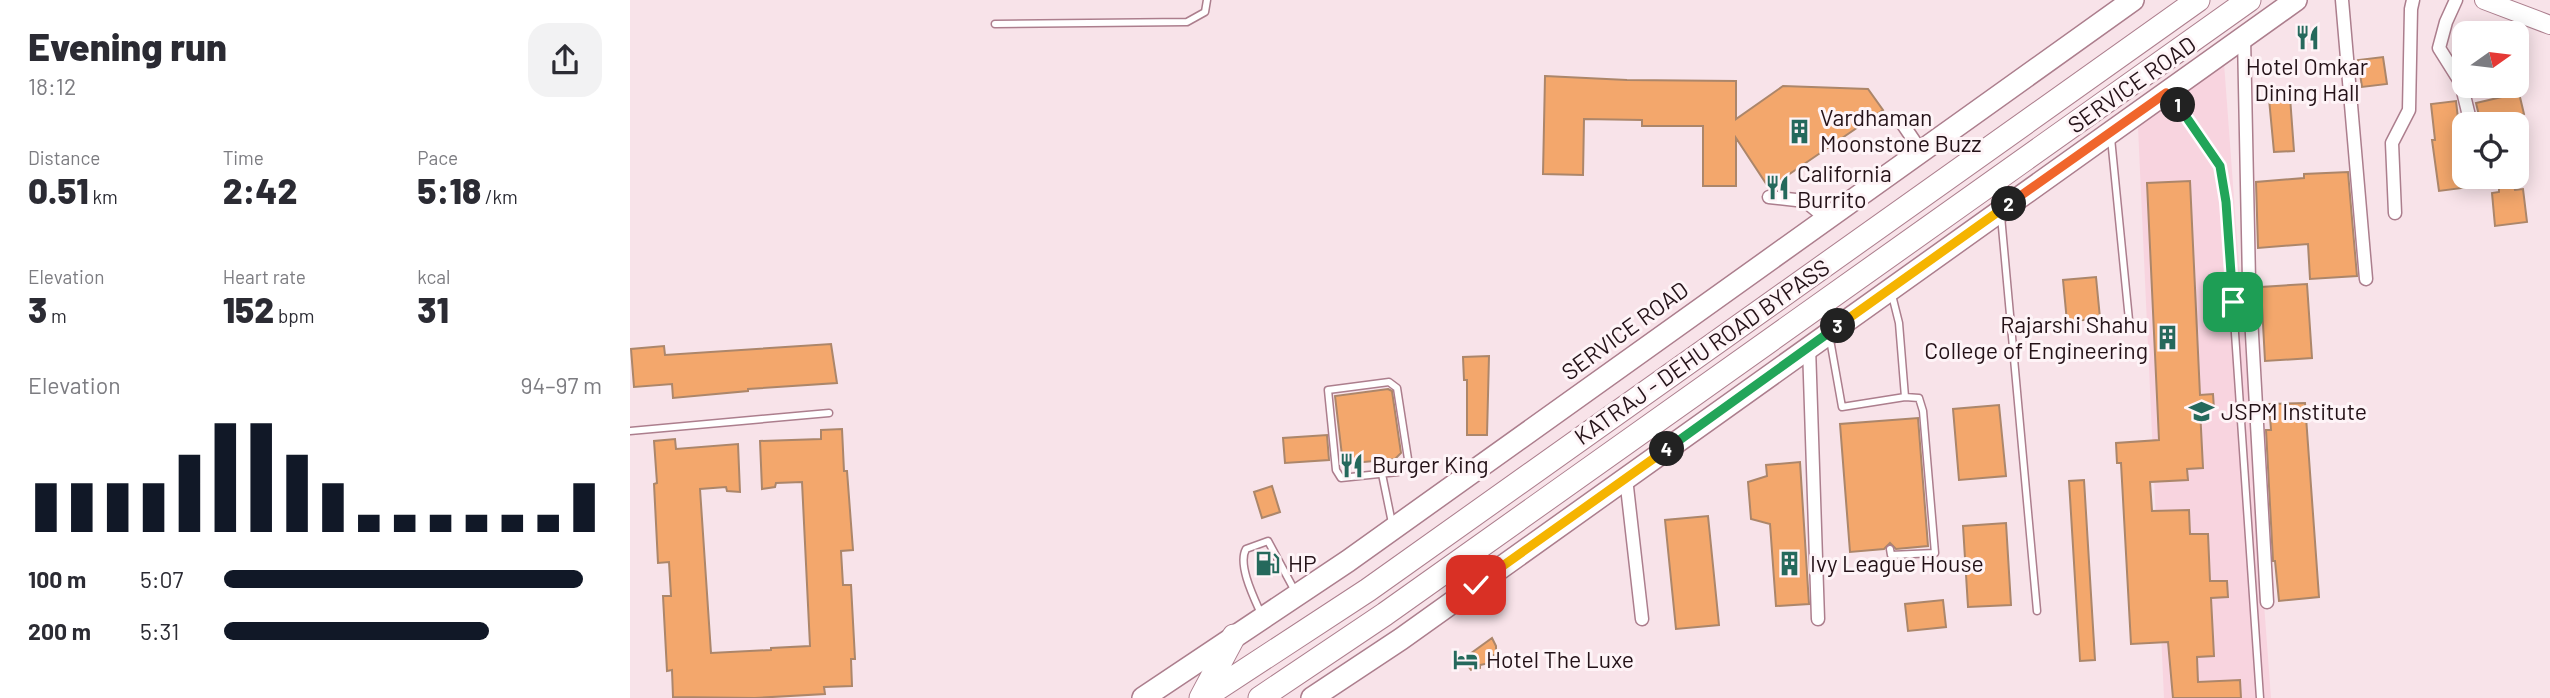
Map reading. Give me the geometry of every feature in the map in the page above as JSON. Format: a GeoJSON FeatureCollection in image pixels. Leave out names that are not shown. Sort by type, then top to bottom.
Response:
{"type":"FeatureCollection","features":[{"type":"Feature","properties":{"kind":"highway","name":"KATRAJ - DEHU ROAD BYPASS"},"geometry":{"type":"LineString","coordinates":[[1202,698],[1368,590],[2198,0]]}},
{"type":"Feature","properties":{"kind":"highway","name":"KATRAJ - DEHU ROAD BYPASS"},"geometry":{"type":"LineString","coordinates":[[1260,698],[1385,614],[2249,0]]}},
{"type":"Feature","properties":{"kind":"highway"},"geometry":{"type":"LineString","coordinates":[[1202,698],[1234,636]]}},
{"type":"Feature","properties":{"kind":"main road","name":"SERVICE ROAD"},"geometry":{"type":"LineString","coordinates":[[1143,698],[1393,529],[2133,0]]}},
{"type":"Feature","properties":{"kind":"main road","name":"SERVICE ROAD"},"geometry":{"type":"LineString","coordinates":[[1312,698],[1401,639],[2296,0]]}},
{"type":"Feature","properties":{"kind":"street"},"geometry":{"type":"LineString","coordinates":[[2342,0],[2366,279]]}},
{"type":"Feature","properties":{"kind":"street"},"geometry":{"type":"LineString","coordinates":[[2395,213],[2392,143],[2409,110],[2410,9],[2413,0]]}},
{"type":"Feature","properties":{"kind":"street"},"geometry":{"type":"LineString","coordinates":[[2456,0],[2439,48],[2461,83],[2468,112]]}},
{"type":"Feature","properties":{"kind":"street"},"geometry":{"type":"LineString","coordinates":[[2484,0],[2550,25]]}},
{"type":"Feature","properties":{"kind":"street"},"geometry":{"type":"LineString","coordinates":[[2244,37],[2249,281],[2267,602]]}},
{"type":"Feature","properties":{"kind":"street"},"geometry":{"type":"LineString","coordinates":[[1900,120],[1921,152]]}},
{"type":"Feature","properties":{"kind":"street"},"geometry":{"type":"LineString","coordinates":[[1769,197],[1805,201],[1827,219]]}},
{"type":"Feature","properties":{"kind":"street"},"geometry":{"type":"LineString","coordinates":[[1816,343],[1818,619]]}},
{"type":"Feature","properties":{"kind":"street"},"geometry":{"type":"LineString","coordinates":[[1626,478],[1642,619]]}},
{"type":"Feature","properties":{"kind":"lane"},"geometry":{"type":"LineString","coordinates":[[995,23],[1187,22],[1205,12],[1207,0]]}},
{"type":"Feature","properties":{"kind":"lane"},"geometry":{"type":"LineString","coordinates":[[2166,93],[2187,115],[2220,166],[2226,202],[2260,698]]}},
{"type":"Feature","properties":{"kind":"lane"},"geometry":{"type":"LineString","coordinates":[[2110,133],[2129,320]]}},
{"type":"Feature","properties":{"kind":"lane"},"geometry":{"type":"LineString","coordinates":[[2000,211],[2037,611]]}},
{"type":"Feature","properties":{"kind":"lane"},"geometry":{"type":"LineString","coordinates":[[1891,289],[1899,323],[1905,397]]}},
{"type":"Feature","properties":{"kind":"lane"},"geometry":{"type":"LineString","coordinates":[[1816,343],[1831,345],[1842,407],[1905,397],[1919,398],[1923,411],[1935,553],[1891,555],[1891,549]]}},
{"type":"Feature","properties":{"kind":"lane"},"geometry":{"type":"LineString","coordinates":[[1389,382],[1397,388],[1408,459],[1398,472],[1382,474],[1341,478],[1338,475],[1329,388],[1389,382]]}},
{"type":"Feature","properties":{"kind":"lane"},"geometry":{"type":"LineString","coordinates":[[630,431],[830,413]]}},
{"type":"Feature","properties":{"kind":"lane"},"geometry":{"type":"LineString","coordinates":[[1382,474],[1393,529]]}},
{"type":"Feature","properties":{"kind":"lane"},"geometry":{"type":"LineString","coordinates":[[1263,617],[1253,596],[1244,565],[1243,555],[1246,549],[1268,541],[1297,595]]}},
{"type":"Feature","properties":{"kind":"shaded area","name":"JSPM Institute"},"geometry":{"type":"Polygon","coordinates":[[[2224,63],[2271,698],[2164,698],[2138,127],[2224,63]]]}},
{"type":"Feature","properties":{"kind":"building"},"geometry":{"type":"Polygon","coordinates":[[[2383,57],[2387,84],[2362,87],[2358,60],[2383,57]]]}},
{"type":"Feature","properties":{"kind":"building"},"geometry":{"type":"Polygon","coordinates":[[[1545,76],[1736,81],[1736,119],[1783,86],[1868,89],[1883,110],[1769,188],[1736,138],[1736,186],[1703,186],[1703,126],[1642,126],[1642,120],[1584,119],[1583,175],[1543,174],[1545,76]]]}},
{"type":"Feature","properties":{"kind":"building"},"geometry":{"type":"Polygon","coordinates":[[[2290,97],[2294,151],[2274,152],[2269,99],[2290,97]]]}},
{"type":"Feature","properties":{"kind":"building"},"geometry":{"type":"Polygon","coordinates":[[[2498,98],[2520,98],[2524,112],[2478,112],[2476,103],[2498,98]]]}},
{"type":"Feature","properties":{"kind":"building"},"geometry":{"type":"Polygon","coordinates":[[[2456,101],[2457,112],[2452,112],[2452,189],[2454,189],[2439,191],[2432,140],[2435,140],[2431,104],[2456,101]]]}},
{"type":"Feature","properties":{"kind":"building"},"geometry":{"type":"Polygon","coordinates":[[[2348,172],[2357,276],[2310,279],[2308,244],[2258,248],[2256,182],[2304,178],[2304,174],[2348,172]]]}},
{"type":"Feature","properties":{"kind":"building"},"geometry":{"type":"Polygon","coordinates":[[[2190,181],[2200,395],[2213,394],[2214,409],[2200,409],[2203,468],[2187,469],[2188,480],[2150,482],[2152,511],[2189,510],[2190,534],[2208,534],[2210,581],[2227,581],[2228,597],[2211,598],[2214,656],[2197,657],[2198,682],[2240,680],[2241,698],[2173,698],[2168,642],[2131,644],[2121,463],[2117,463],[2116,443],[2159,440],[2147,183],[2190,181]]]}},
{"type":"Feature","properties":{"kind":"building"},"geometry":{"type":"Polygon","coordinates":[[[2499,189],[2523,189],[2527,222],[2495,226],[2492,193],[2499,192],[2499,189]]]}},
{"type":"Feature","properties":{"kind":"building"},"geometry":{"type":"Polygon","coordinates":[[[2096,277],[2100,318],[2067,322],[2063,280],[2096,277]]]}},
{"type":"Feature","properties":{"kind":"building"},"geometry":{"type":"Polygon","coordinates":[[[2307,284],[2312,358],[2265,361],[2261,287],[2307,284]]]}},
{"type":"Feature","properties":{"kind":"building"},"geometry":{"type":"Polygon","coordinates":[[[831,344],[837,383],[748,389],[673,398],[672,384],[634,387],[631,349],[664,346],[665,355],[831,344]]]}},
{"type":"Feature","properties":{"kind":"building"},"geometry":{"type":"Polygon","coordinates":[[[1489,356],[1487,435],[1467,435],[1467,380],[1464,380],[1463,357],[1489,356]]]}},
{"type":"Feature","properties":{"kind":"building"},"geometry":{"type":"Polygon","coordinates":[[[1388,389],[1392,391],[1401,453],[1395,459],[1343,464],[1335,396],[1388,389]]]}},
{"type":"Feature","properties":{"kind":"building"},"geometry":{"type":"Polygon","coordinates":[[[2305,403],[2319,597],[2279,601],[2273,561],[2266,430],[2271,430],[2269,404],[2305,403]]]}},
{"type":"Feature","properties":{"kind":"building"},"geometry":{"type":"Polygon","coordinates":[[[1999,405],[2006,476],[1959,480],[1953,409],[1999,405]]]}},
{"type":"Feature","properties":{"kind":"building"},"geometry":{"type":"Polygon","coordinates":[[[1918,418],[1928,546],[1896,549],[1890,543],[1884,549],[1850,552],[1840,424],[1918,418]]]}},
{"type":"Feature","properties":{"kind":"building"},"geometry":{"type":"Polygon","coordinates":[[[842,429],[853,550],[841,551],[843,585],[851,585],[855,659],[851,659],[852,686],[824,687],[825,694],[755,698],[673,697],[672,670],[667,671],[663,596],[671,596],[669,562],[658,563],[654,441],[675,439],[676,449],[738,444],[740,492],[727,491],[726,487],[700,489],[711,653],[771,650],[810,646],[802,482],[776,483],[775,487],[762,489],[760,441],[821,439],[821,430],[842,429]]]}},
{"type":"Feature","properties":{"kind":"building"},"geometry":{"type":"Polygon","coordinates":[[[1327,435],[1329,460],[1285,463],[1283,438],[1327,435]]]}},
{"type":"Feature","properties":{"kind":"building","name":"Ivy League House"},"geometry":{"type":"Polygon","coordinates":[[[1800,462],[1809,604],[1776,606],[1770,524],[1751,519],[1748,482],[1767,476],[1766,465],[1800,462]]]}},
{"type":"Feature","properties":{"kind":"building"},"geometry":{"type":"Polygon","coordinates":[[[2084,480],[2095,660],[2080,661],[2069,481],[2084,480]]]}},
{"type":"Feature","properties":{"kind":"building"},"geometry":{"type":"Polygon","coordinates":[[[1272,486],[1280,512],[1262,518],[1254,492],[1272,486]]]}},
{"type":"Feature","properties":{"kind":"building"},"geometry":{"type":"Polygon","coordinates":[[[1708,516],[1719,625],[1676,629],[1665,520],[1708,516]]]}},
{"type":"Feature","properties":{"kind":"building"},"geometry":{"type":"Polygon","coordinates":[[[2006,523],[2011,605],[1968,607],[1963,526],[2006,523]]]}},
{"type":"Feature","properties":{"kind":"building"},"geometry":{"type":"Polygon","coordinates":[[[1943,600],[1946,627],[1908,631],[1905,604],[1943,600]]]}},
{"type":"Feature","properties":{"kind":"building"},"geometry":{"type":"Polygon","coordinates":[[[1492,638],[1496,646],[1496,655],[1491,655],[1494,662],[1471,670],[1463,659],[1492,638]]]}},
{"type":"Feature","properties":{"kind":"place","name":"Hotel Omkar Dining Hall"},"geometry":{"type":"Point","coordinates":[2307,37]}},
{"type":"Feature","properties":{"kind":"place","name":"Vardhaman Moonstone Buzz"},"geometry":{"type":"Point","coordinates":[1800,131]}},
{"type":"Feature","properties":{"kind":"place","name":"California Burrito"},"geometry":{"type":"Point","coordinates":[1777,187]}},
{"type":"Feature","properties":{"kind":"place","name":"Rajarshi Shahu College of Engineering"},"geometry":{"type":"Point","coordinates":[2168,338]}},
{"type":"Feature","properties":{"kind":"place","name":"JSPM Institute"},"geometry":{"type":"Point","coordinates":[2201,412]}},
{"type":"Feature","properties":{"kind":"place","name":"Burger King"},"geometry":{"type":"Point","coordinates":[1352,465]}},
{"type":"Feature","properties":{"kind":"place","name":"HP"},"geometry":{"type":"Point","coordinates":[1268,564]}},
{"type":"Feature","properties":{"kind":"place","name":"Ivy League House"},"geometry":{"type":"Point","coordinates":[1790,564]}},
{"type":"Feature","properties":{"kind":"place","name":"Hotel The Luxe"},"geometry":{"type":"Point","coordinates":[1466,660]}},
{"type":"Feature","properties":{"kind":"route"},"geometry":{"type":"LineString","coordinates":[[1476,585],[2166,93],[2187,115],[2220,166],[2226,202],[2233,302]]}}]}
